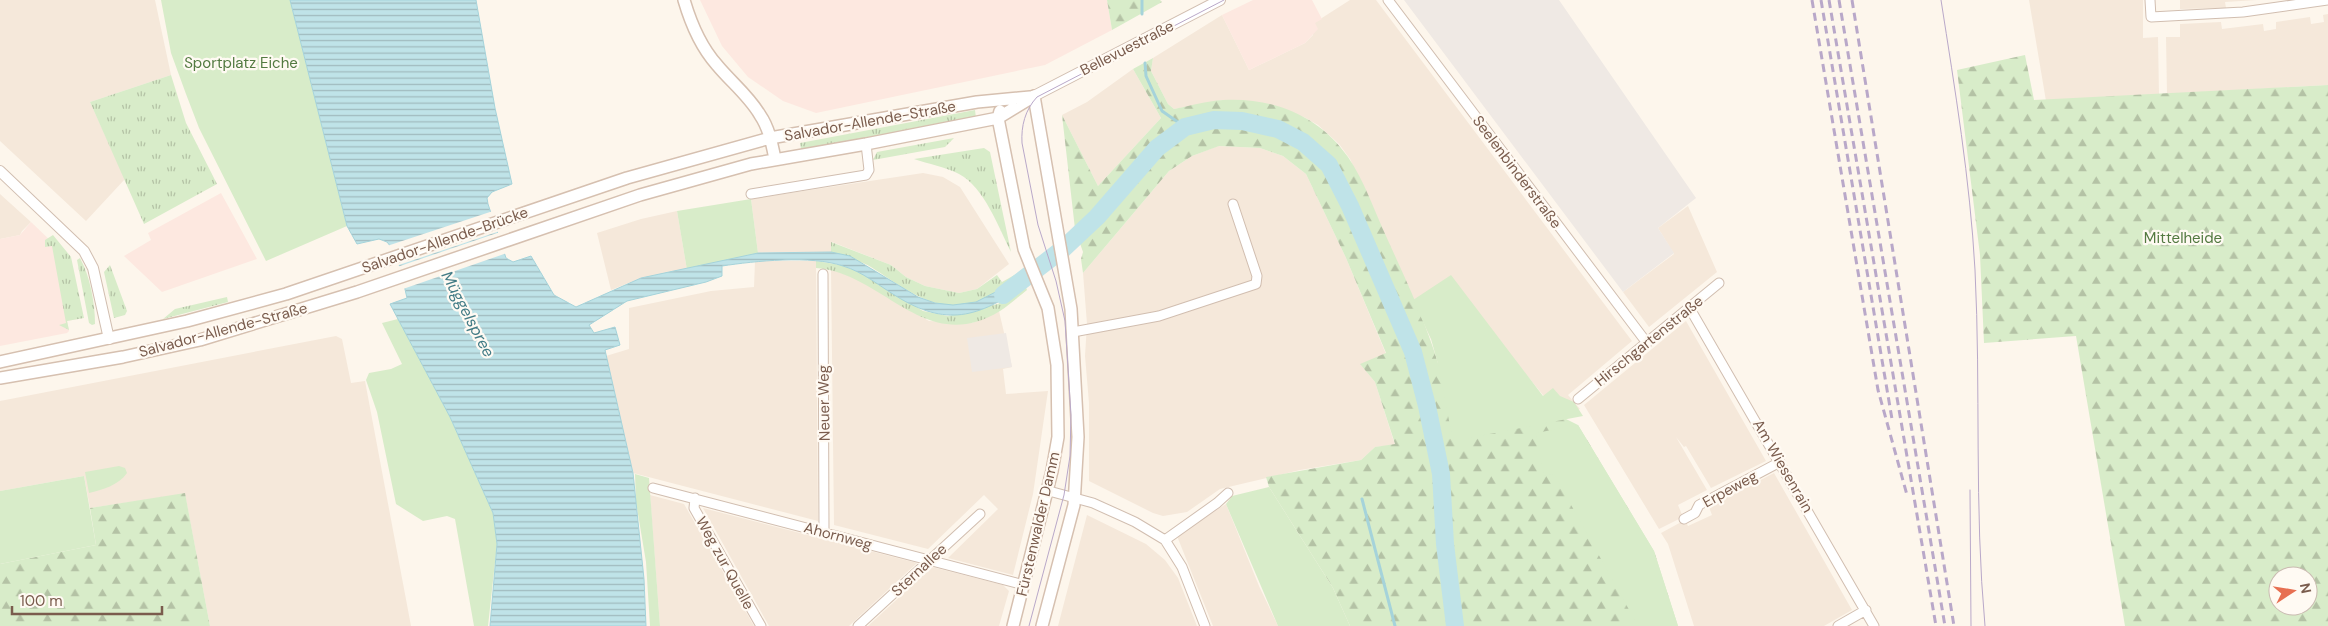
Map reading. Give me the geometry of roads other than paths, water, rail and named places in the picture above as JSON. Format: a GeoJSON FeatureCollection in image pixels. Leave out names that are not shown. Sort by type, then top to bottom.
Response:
{"type":"FeatureCollection","features":[{"type":"Feature","properties":{"kind":"main road"},"geometry":{"type":"LineString","coordinates":[[684,0],[694,31],[706,51],[756,108],[770,138],[775,159]]}},
{"type":"Feature","properties":{"kind":"main road","name":"Salvador-Allende-Straße"},"geometry":{"type":"LineString","coordinates":[[540,207],[627,178],[770,138],[1002,99],[1034,96]]}},
{"type":"Feature","properties":{"kind":"main road","name":"Salvador-Allende-Straße"},"geometry":{"type":"LineString","coordinates":[[546,227],[640,195],[732,168],[998,118],[1034,96]]}},
{"type":"Feature","properties":{"kind":"main road","name":"Fürstenwalder Damm"},"geometry":{"type":"LineString","coordinates":[[1034,96],[1063,262],[1073,332],[1078,437],[1075,498],[1042,626]]}},
{"type":"Feature","properties":{"kind":"main road","name":"Fürstenwalder Damm"},"geometry":{"type":"LineString","coordinates":[[1002,99],[998,118],[1019,228],[1030,264],[1048,308],[1057,365],[1058,437],[1049,491],[1013,626]]}},
{"type":"Feature","properties":{"kind":"main road","name":"Salvador-Allende-Brücke"},"geometry":{"type":"LineString","coordinates":[[350,272],[540,207]]}},
{"type":"Feature","properties":{"kind":"main road","name":"Salvador-Allende-Brücke"},"geometry":{"type":"LineString","coordinates":[[357,292],[546,227]]}},
{"type":"Feature","properties":{"kind":"main road","name":"Salvador-Allende-Straße"},"geometry":{"type":"LineString","coordinates":[[0,362],[109,339],[217,313],[286,294],[350,272]]}},
{"type":"Feature","properties":{"kind":"main road","name":"Salvador-Allende-Straße"},"geometry":{"type":"LineString","coordinates":[[0,378],[200,340],[357,292]]}},
{"type":"Feature","properties":{"kind":"main road"},"geometry":{"type":"LineString","coordinates":[[109,339],[113,358]]}},
{"type":"Feature","properties":{"kind":"street","name":"Bellevuestraße"},"geometry":{"type":"LineString","coordinates":[[1034,96],[1220,0]]}},
{"type":"Feature","properties":{"kind":"street","name":"Seelenbinderstraße"},"geometry":{"type":"LineString","coordinates":[[1388,0],[1647,343]]}},
{"type":"Feature","properties":{"kind":"street"},"geometry":{"type":"LineString","coordinates":[[2150,0],[2151,17],[2243,12],[2328,0]]}},
{"type":"Feature","properties":{"kind":"street","name":"Salvador-Allende-Straße"},"geometry":{"type":"LineString","coordinates":[[751,194],[866,175],[869,170],[866,144]]}},
{"type":"Feature","properties":{"kind":"street"},"geometry":{"type":"LineString","coordinates":[[0,171],[84,250],[94,268],[109,339]]}},
{"type":"Feature","properties":{"kind":"street"},"geometry":{"type":"LineString","coordinates":[[1073,332],[1159,316],[1256,284],[1257,276],[1233,204]]}},
{"type":"Feature","properties":{"kind":"street","name":"Neuer Weg"},"geometry":{"type":"LineString","coordinates":[[823,274],[824,532]]}},
{"type":"Feature","properties":{"kind":"street","name":"Hirschgartenstraße"},"geometry":{"type":"LineString","coordinates":[[1578,399],[1719,283]]}},
{"type":"Feature","properties":{"kind":"street","name":"Am Wiesenrain"},"geometry":{"type":"LineString","coordinates":[[1689,307],[1874,626]]}},
{"type":"Feature","properties":{"kind":"street","name":"Erpeweg"},"geometry":{"type":"LineString","coordinates":[[1684,519],[1695,513],[1699,505],[1780,462]]}},
{"type":"Feature","properties":{"kind":"street","name":"Ahornweg"},"geometry":{"type":"LineString","coordinates":[[653,488],[1024,585]]}},
{"type":"Feature","properties":{"kind":"street"},"geometry":{"type":"LineString","coordinates":[[1049,491],[1075,498],[1123,516],[1165,540],[1182,567],[1205,626]]}},
{"type":"Feature","properties":{"kind":"street"},"geometry":{"type":"LineString","coordinates":[[1165,540],[1217,503],[1228,492]]}},
{"type":"Feature","properties":{"kind":"street","name":"Weg zur Quelle"},"geometry":{"type":"LineString","coordinates":[[695,498],[694,508],[761,626]]}},
{"type":"Feature","properties":{"kind":"street","name":"Sternallee"},"geometry":{"type":"LineString","coordinates":[[858,626],[980,514]]}},
{"type":"Feature","properties":{"kind":"street"},"geometry":{"type":"LineString","coordinates":[[1838,626],[1866,610]]}},
{"type":"Feature","properties":{"kind":"water","name":"Müggelspree"},"geometry":{"type":"Polygon","coordinates":[[[290,0],[476,0],[495,108],[512,184],[492,192],[487,198],[488,204],[506,258],[513,262],[531,256],[554,295],[576,307],[641,278],[758,253],[831,252],[850,256],[918,297],[935,303],[953,305],[976,302],[1021,279],[1025,285],[992,305],[977,311],[946,315],[914,306],[864,275],[843,266],[799,260],[750,262],[722,266],[722,276],[706,282],[627,301],[589,325],[594,333],[615,327],[620,345],[605,350],[633,473],[644,579],[646,626],[490,626],[497,544],[493,513],[450,417],[390,304],[407,298],[404,285],[412,282],[399,266],[398,245],[391,247],[387,242],[379,239],[357,244],[347,226],[290,0]]]}},
{"type":"Feature","properties":{"kind":"waterway"},"geometry":{"type":"LineString","coordinates":[[1142,0],[1142,14]]}},
{"type":"Feature","properties":{"kind":"waterway"},"geometry":{"type":"LineString","coordinates":[[1145,63],[1146,76],[1162,111],[1185,127]]}},
{"type":"Feature","properties":{"kind":"waterway"},"geometry":{"type":"LineString","coordinates":[[1003,295],[1064,248],[1097,217],[1157,148],[1185,127],[1214,120],[1242,121],[1278,129],[1303,142],[1329,165],[1350,206],[1413,352],[1427,406],[1441,474],[1445,544],[1455,626]]}},
{"type":"Feature","properties":{"kind":"waterway"},"geometry":{"type":"LineString","coordinates":[[1362,499],[1395,626]]}},
{"type":"Feature","properties":{"kind":"tram line"},"geometry":{"type":"LineString","coordinates":[[1029,626],[1064,495],[1070,456],[1071,415],[1065,321],[1056,281],[1038,225],[1022,143],[1022,130],[1025,118],[1029,107],[1037,97],[1224,0]]}},
{"type":"Feature","properties":{"kind":"tram line"},"geometry":{"type":"LineString","coordinates":[[1941,0],[1961,135],[1973,236],[1977,315],[1980,537],[1985,626]]}},
{"type":"Feature","properties":{"kind":"tram line"},"geometry":{"type":"LineString","coordinates":[[1970,490],[1971,626]]}},
{"type":"Feature","properties":{"kind":"railway"},"geometry":{"type":"LineString","coordinates":[[1812,0],[1878,390],[1907,495]]}},
{"type":"Feature","properties":{"kind":"railway"},"geometry":{"type":"LineString","coordinates":[[1821,0],[1892,419]]}},
{"type":"Feature","properties":{"kind":"railway"},"geometry":{"type":"LineString","coordinates":[[1829,0],[1936,626]]}},
{"type":"Feature","properties":{"kind":"railway"},"geometry":{"type":"LineString","coordinates":[[1839,0],[1945,626]]}},
{"type":"Feature","properties":{"kind":"railway"},"geometry":{"type":"LineString","coordinates":[[1852,0],[1954,626]]}},
{"type":"Feature","properties":{"kind":"park label","name":"Sportplatz Eiche"},"geometry":{"type":"Point","coordinates":[241,63]}},
{"type":"Feature","properties":{"kind":"park label","name":"Mittelheide"},"geometry":{"type":"Point","coordinates":[2183,238]}}]}
